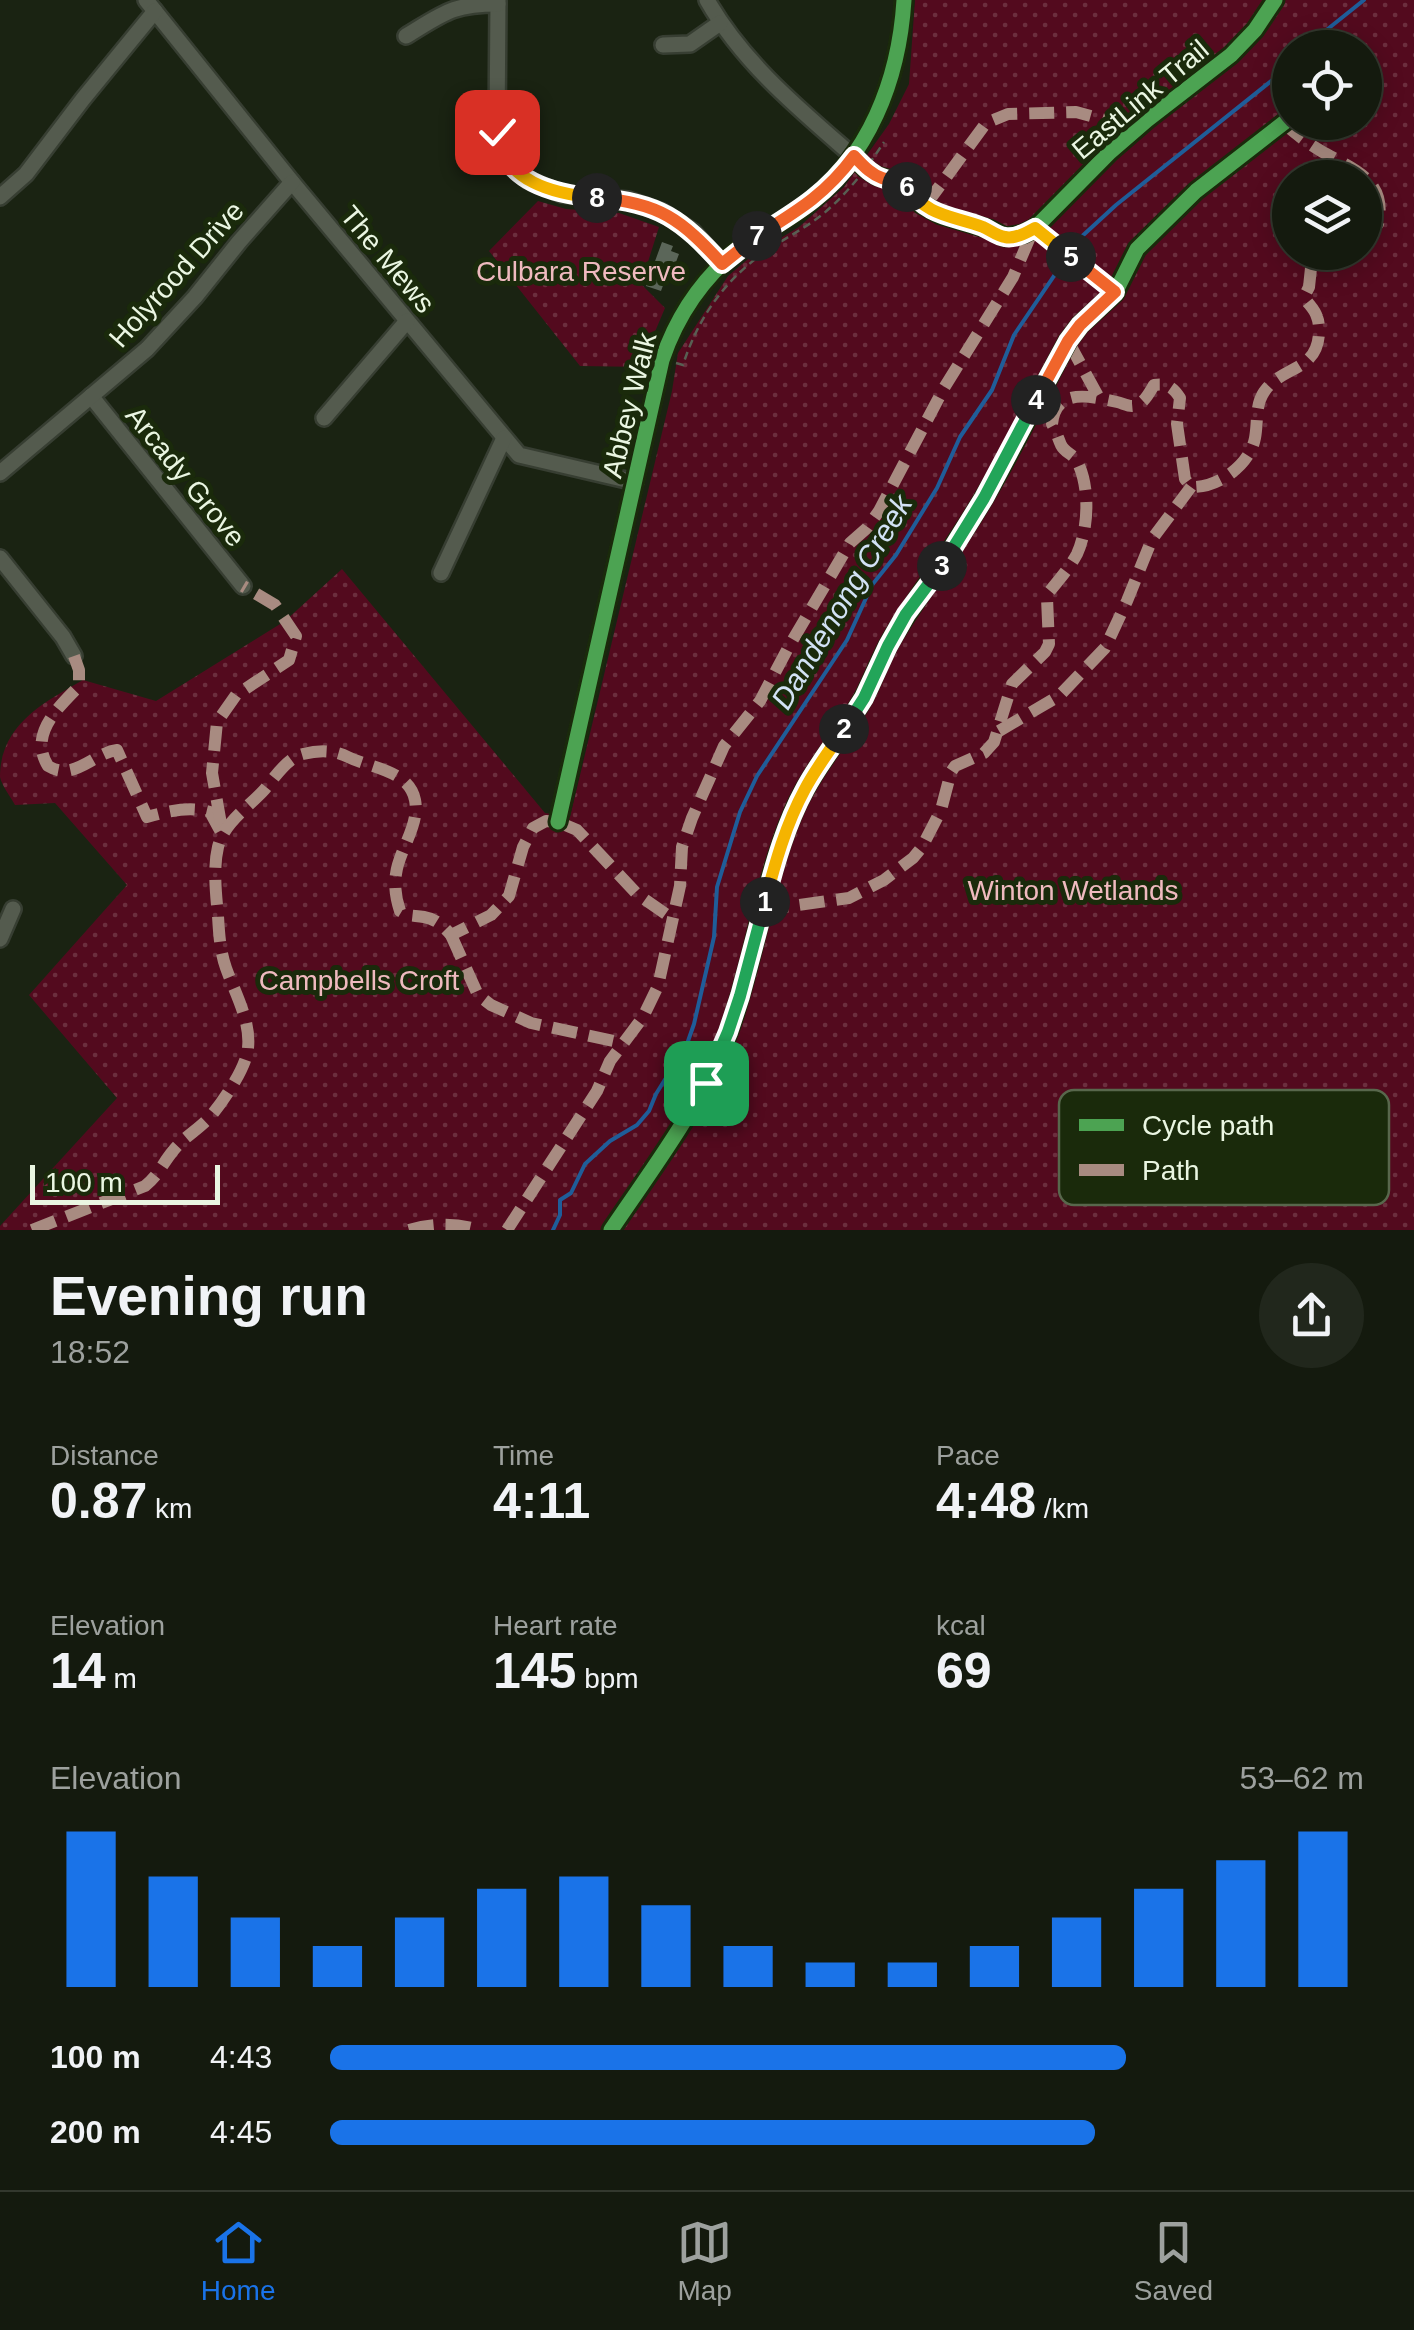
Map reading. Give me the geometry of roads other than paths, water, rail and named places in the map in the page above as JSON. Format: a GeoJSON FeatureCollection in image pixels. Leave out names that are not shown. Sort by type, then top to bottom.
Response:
{"type":"FeatureCollection","features":[{"type":"Feature","properties":{"kind":"street"},"geometry":{"type":"LineString","coordinates":[[707,0],[746,58],[854,156]]}},
{"type":"Feature","properties":{"kind":"street","name":"Abbey Walk"},"geometry":{"type":"LineString","coordinates":[[558,822],[662,360],[673,330],[686,305],[722,264],[760,234],[806,206],[854,156],[872,126],[890,81],[904,0]]}},
{"type":"Feature","properties":{"kind":"street"},"geometry":{"type":"LineString","coordinates":[[406,36],[449,9],[498,2],[497,132],[499,147],[509,164],[528,180],[562,194],[628,200],[662,212],[693,232],[722,264]]}},
{"type":"Feature","properties":{"kind":"street"},"geometry":{"type":"LineString","coordinates":[[0,197],[26,174],[151,6]]}},
{"type":"Feature","properties":{"kind":"street","name":"The Mews"},"geometry":{"type":"LineString","coordinates":[[151,6],[519,455],[635,482]]}},
{"type":"Feature","properties":{"kind":"street"},"geometry":{"type":"LineString","coordinates":[[663,46],[690,44],[720,23]]}},
{"type":"Feature","properties":{"kind":"street","name":"Holyrood Drive"},"geometry":{"type":"LineString","coordinates":[[0,472],[147,349],[292,182]]}},
{"type":"Feature","properties":{"kind":"street"},"geometry":{"type":"LineString","coordinates":[[324,418],[407,321]]}},
{"type":"Feature","properties":{"kind":"street","name":"Arcady Grove"},"geometry":{"type":"LineString","coordinates":[[91,396],[243,586]]}},
{"type":"Feature","properties":{"kind":"street"},"geometry":{"type":"LineString","coordinates":[[441,572],[504,438]]}},
{"type":"Feature","properties":{"kind":"street"},"geometry":{"type":"LineString","coordinates":[[0,558],[74,656]]}},
{"type":"Feature","properties":{"kind":"street"},"geometry":{"type":"LineString","coordinates":[[0,938],[13,909]]}},
{"type":"Feature","properties":{"kind":"waterway","name":"Dandenong Creek"},"geometry":{"type":"LineString","coordinates":[[1326,30],[1364,0]]}},
{"type":"Feature","properties":{"kind":"waterway","name":"Dandenong Creek"},"geometry":{"type":"LineString","coordinates":[[553,1230],[560,1215],[560,1200],[571,1193],[585,1164],[610,1141],[637,1125],[649,1111],[687,1044],[714,937],[717,887],[740,812],[757,776],[847,640],[872,585],[896,555],[937,488],[960,437],[992,390],[1014,335],[1079,239],[1272,80]]}},
{"type":"Feature","properties":{"kind":"park label","name":"Culbara Reserve"},"geometry":{"type":"Point","coordinates":[581,271]}},
{"type":"Feature","properties":{"kind":"park label","name":"Winton Wetlands"},"geometry":{"type":"Point","coordinates":[1073,890]}},
{"type":"Feature","properties":{"kind":"park label","name":"Campbells Croft"},"geometry":{"type":"Point","coordinates":[359,980]}}]}
